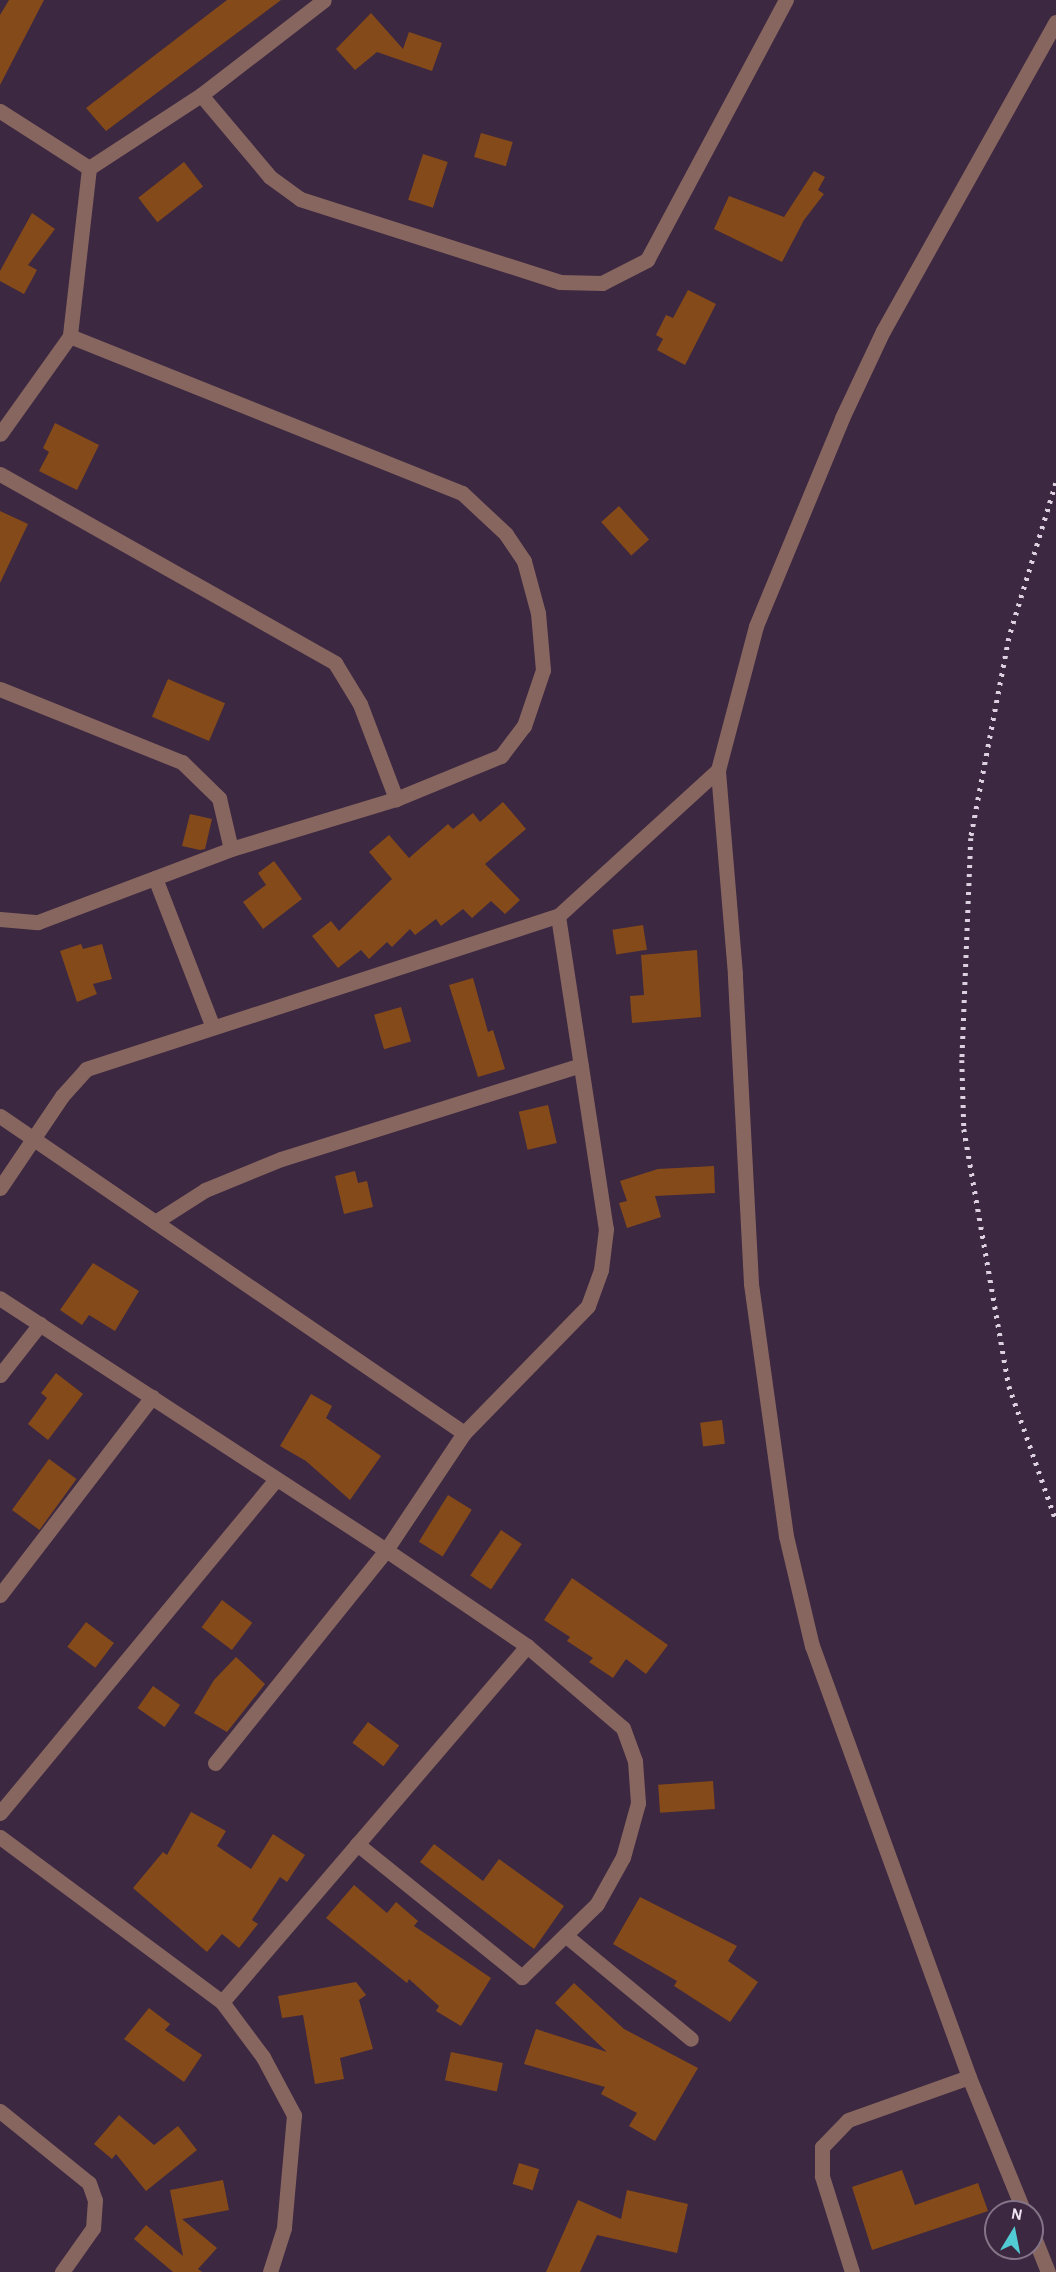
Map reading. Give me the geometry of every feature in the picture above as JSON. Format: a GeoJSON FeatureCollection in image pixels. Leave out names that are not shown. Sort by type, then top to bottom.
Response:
{"type":"FeatureCollection","features":[{"type":"Feature","properties":{"kind":"street"},"geometry":{"type":"LineString","coordinates":[[89,168],[201,95],[324,0]]}},
{"type":"Feature","properties":{"kind":"street"},"geometry":{"type":"LineString","coordinates":[[201,95],[270,177],[300,199],[560,282],[602,282],[647,260],[786,0]]}},
{"type":"Feature","properties":{"kind":"street"},"geometry":{"type":"LineString","coordinates":[[1019,2200],[969,2077],[812,1647],[786,1536],[752,1283],[735,974],[718,770],[756,626],[842,418],[883,331],[1056,22]]}},
{"type":"Feature","properties":{"kind":"street"},"geometry":{"type":"LineString","coordinates":[[0,111],[89,168]]}},
{"type":"Feature","properties":{"kind":"street"},"geometry":{"type":"LineString","coordinates":[[0,434],[70,336],[89,168]]}},
{"type":"Feature","properties":{"kind":"street"},"geometry":{"type":"LineString","coordinates":[[0,919],[38,922],[231,849],[396,799],[501,756],[524,726],[543,670],[541,637],[524,561],[506,534],[462,493],[70,336]]}},
{"type":"Feature","properties":{"kind":"street"},"geometry":{"type":"LineString","coordinates":[[0,474],[335,663],[360,704],[396,799]]}},
{"type":"Feature","properties":{"kind":"street"},"geometry":{"type":"LineString","coordinates":[[0,689],[182,762],[219,798],[231,849]]}},
{"type":"Feature","properties":{"kind":"street"},"geometry":{"type":"LineString","coordinates":[[0,1188],[33,1138],[86,1069],[212,1024],[558,916],[718,770]]}},
{"type":"Feature","properties":{"kind":"street"},"geometry":{"type":"LineString","coordinates":[[155,878],[212,1024]]}},
{"type":"Feature","properties":{"kind":"street"},"geometry":{"type":"LineString","coordinates":[[214,1763],[386,1550],[464,1433],[588,1306],[601,1270],[606,1229],[558,916]]}},
{"type":"Feature","properties":{"kind":"street"},"geometry":{"type":"LineString","coordinates":[[155,1222],[206,1190],[281,1159],[581,1065]]}},
{"type":"Feature","properties":{"kind":"street"},"geometry":{"type":"LineString","coordinates":[[0,1116],[464,1433]]}},
{"type":"Feature","properties":{"kind":"street"},"geometry":{"type":"LineString","coordinates":[[0,1298],[386,1550],[527,1646],[623,1728],[635,1761],[638,1803],[622,1857],[597,1904],[522,1977],[357,1844]]}},
{"type":"Feature","properties":{"kind":"street"},"geometry":{"type":"LineString","coordinates":[[0,1375],[40,1324]]}},
{"type":"Feature","properties":{"kind":"street"},"geometry":{"type":"LineString","coordinates":[[0,1594],[152,1397]]}},
{"type":"Feature","properties":{"kind":"street"},"geometry":{"type":"LineString","coordinates":[[0,1813],[276,1479]]}},
{"type":"Feature","properties":{"kind":"street"},"geometry":{"type":"LineString","coordinates":[[222,2002],[527,1646]]}},
{"type":"Feature","properties":{"kind":"street"},"geometry":{"type":"LineString","coordinates":[[0,1837],[222,2002],[263,2057],[294,2115],[284,2228],[270,2272]]}},
{"type":"Feature","properties":{"kind":"street"},"geometry":{"type":"LineString","coordinates":[[565,1935],[691,2039]]}},
{"type":"Feature","properties":{"kind":"street"},"geometry":{"type":"LineString","coordinates":[[852,2272],[822,2176],[822,2147],[848,2120],[969,2077]]}},
{"type":"Feature","properties":{"kind":"street"},"geometry":{"type":"LineString","coordinates":[[0,2111],[89,2183],[95,2200],[93,2228],[62,2272]]}},
{"type":"Feature","properties":{"kind":"building"},"geometry":{"type":"Polygon","coordinates":[[[9,0],[44,0],[0,85],[0,15],[9,0]]]}},
{"type":"Feature","properties":{"kind":"building"},"geometry":{"type":"Polygon","coordinates":[[[227,0],[281,0],[106,131],[86,108],[227,0]]]}},
{"type":"Feature","properties":{"kind":"building"},"geometry":{"type":"Polygon","coordinates":[[[371,13],[403,49],[409,32],[442,43],[432,71],[377,52],[355,70],[336,49],[371,13]]]}},
{"type":"Feature","properties":{"kind":"building"},"geometry":{"type":"Polygon","coordinates":[[[481,133],[513,142],[506,166],[474,157],[481,133]]]}},
{"type":"Feature","properties":{"kind":"building"},"geometry":{"type":"Polygon","coordinates":[[[423,154],[448,162],[433,208],[408,200],[423,154]]]}},
{"type":"Feature","properties":{"kind":"building"},"geometry":{"type":"Polygon","coordinates":[[[184,162],[203,186],[157,222],[138,198],[184,162]]]}},
{"type":"Feature","properties":{"kind":"building"},"geometry":{"type":"Polygon","coordinates":[[[814,171],[825,177],[818,190],[824,194],[804,220],[782,262],[714,229],[729,196],[784,217],[814,171]]]}},
{"type":"Feature","properties":{"kind":"building"},"geometry":{"type":"Polygon","coordinates":[[[32,213],[55,229],[28,265],[37,270],[24,294],[0,281],[0,271],[32,213]]]}},
{"type":"Feature","properties":{"kind":"building"},"geometry":{"type":"Polygon","coordinates":[[[688,290],[716,304],[685,365],[657,350],[663,339],[656,335],[666,315],[673,318],[688,290]]]}},
{"type":"Feature","properties":{"kind":"building"},"geometry":{"type":"Polygon","coordinates":[[[55,423],[99,445],[77,490],[39,471],[49,452],[43,448],[55,423]]]}},
{"type":"Feature","properties":{"kind":"building"},"geometry":{"type":"Polygon","coordinates":[[[619,506],[649,539],[631,556],[601,522],[619,506]]]}},
{"type":"Feature","properties":{"kind":"building"},"geometry":{"type":"Polygon","coordinates":[[[0,511],[28,524],[0,583],[0,511]]]}},
{"type":"Feature","properties":{"kind":"building"},"geometry":{"type":"Polygon","coordinates":[[[168,679],[225,703],[209,741],[152,717],[168,679]]]}},
{"type":"Feature","properties":{"kind":"building"},"geometry":{"type":"Polygon","coordinates":[[[503,802],[526,829],[485,864],[520,900],[505,914],[491,901],[472,918],[463,909],[441,926],[436,919],[415,935],[410,929],[392,947],[387,942],[369,959],[361,950],[338,968],[312,936],[331,921],[339,931],[392,879],[369,852],[389,835],[409,858],[448,824],[453,829],[473,813],[480,822],[503,802]]]}},
{"type":"Feature","properties":{"kind":"building"},"geometry":{"type":"Polygon","coordinates":[[[190,814],[212,819],[205,849],[182,846],[190,814]]]}},
{"type":"Feature","properties":{"kind":"building"},"geometry":{"type":"Polygon","coordinates":[[[274,861],[302,899],[263,929],[243,902],[266,885],[258,873],[274,861]]]}},
{"type":"Feature","properties":{"kind":"building"},"geometry":{"type":"Polygon","coordinates":[[[643,925],[647,950],[616,955],[612,930],[643,925]]]}},
{"type":"Feature","properties":{"kind":"building"},"geometry":{"type":"Polygon","coordinates":[[[81,944],[83,949],[102,944],[112,979],[93,984],[97,994],[77,1002],[60,951],[81,944]]]}},
{"type":"Feature","properties":{"kind":"building"},"geometry":{"type":"Polygon","coordinates":[[[697,950],[701,1017],[632,1023],[630,996],[644,995],[641,955],[697,950]]]}},
{"type":"Feature","properties":{"kind":"building"},"geometry":{"type":"Polygon","coordinates":[[[473,978],[488,1032],[493,1030],[505,1069],[478,1077],[449,985],[473,978]]]}},
{"type":"Feature","properties":{"kind":"building"},"geometry":{"type":"Polygon","coordinates":[[[401,1007],[411,1042],[384,1049],[374,1015],[401,1007]]]}},
{"type":"Feature","properties":{"kind":"building"},"geometry":{"type":"Polygon","coordinates":[[[548,1105],[557,1143],[528,1150],[519,1112],[548,1105]]]}},
{"type":"Feature","properties":{"kind":"building"},"geometry":{"type":"Polygon","coordinates":[[[714,1166],[715,1193],[655,1196],[661,1217],[627,1228],[619,1203],[627,1201],[620,1181],[658,1169],[714,1166]]]}},
{"type":"Feature","properties":{"kind":"building"},"geometry":{"type":"Polygon","coordinates":[[[355,1171],[358,1183],[367,1181],[373,1207],[344,1214],[335,1176],[355,1171]]]}},
{"type":"Feature","properties":{"kind":"building"},"geometry":{"type":"Polygon","coordinates":[[[93,1263],[139,1291],[115,1331],[89,1315],[82,1325],[60,1310],[93,1263]]]}},
{"type":"Feature","properties":{"kind":"building"},"geometry":{"type":"Polygon","coordinates":[[[56,1373],[83,1394],[48,1440],[28,1424],[47,1398],[41,1393],[56,1373]]]}},
{"type":"Feature","properties":{"kind":"building"},"geometry":{"type":"Polygon","coordinates":[[[311,1394],[332,1406],[326,1418],[381,1456],[350,1500],[306,1461],[280,1446],[311,1394]]]}},
{"type":"Feature","properties":{"kind":"building"},"geometry":{"type":"Polygon","coordinates":[[[722,1420],[725,1444],[703,1447],[700,1423],[722,1420]]]}},
{"type":"Feature","properties":{"kind":"building"},"geometry":{"type":"Polygon","coordinates":[[[49,1459],[77,1479],[39,1530],[12,1510],[49,1459]]]}},
{"type":"Feature","properties":{"kind":"building"},"geometry":{"type":"Polygon","coordinates":[[[448,1495],[472,1510],[443,1556],[419,1542],[448,1495]]]}},
{"type":"Feature","properties":{"kind":"building"},"geometry":{"type":"Polygon","coordinates":[[[501,1530],[522,1544],[491,1590],[470,1576],[501,1530]]]}},
{"type":"Feature","properties":{"kind":"building"},"geometry":{"type":"Polygon","coordinates":[[[572,1578],[668,1645],[646,1674],[626,1659],[613,1678],[589,1662],[593,1658],[567,1641],[570,1637],[544,1620],[572,1578]]]}},
{"type":"Feature","properties":{"kind":"building"},"geometry":{"type":"Polygon","coordinates":[[[222,1600],[252,1623],[232,1650],[202,1627],[222,1600]]]}},
{"type":"Feature","properties":{"kind":"building"},"geometry":{"type":"Polygon","coordinates":[[[86,1622],[114,1643],[95,1668],[67,1647],[86,1622]]]}},
{"type":"Feature","properties":{"kind":"building"},"geometry":{"type":"Polygon","coordinates":[[[236,1657],[265,1684],[227,1732],[194,1713],[214,1680],[236,1657]]]}},
{"type":"Feature","properties":{"kind":"building"},"geometry":{"type":"Polygon","coordinates":[[[153,1686],[180,1705],[165,1727],[138,1708],[153,1686]]]}},
{"type":"Feature","properties":{"kind":"building"},"geometry":{"type":"Polygon","coordinates":[[[368,1722],[399,1745],[383,1766],[352,1743],[368,1722]]]}},
{"type":"Feature","properties":{"kind":"building"},"geometry":{"type":"Polygon","coordinates":[[[713,1781],[715,1809],[660,1813],[658,1785],[713,1781]]]}},
{"type":"Feature","properties":{"kind":"building"},"geometry":{"type":"Polygon","coordinates":[[[191,1812],[226,1831],[217,1846],[251,1869],[273,1834],[305,1855],[287,1882],[280,1877],[252,1920],[258,1924],[239,1948],[222,1934],[207,1952],[133,1888],[163,1852],[167,1855],[191,1812]]]}},
{"type":"Feature","properties":{"kind":"building"},"geometry":{"type":"Polygon","coordinates":[[[434,1844],[483,1881],[499,1859],[564,1906],[534,1949],[420,1862],[434,1844]]]}},
{"type":"Feature","properties":{"kind":"building"},"geometry":{"type":"Polygon","coordinates":[[[354,1885],[387,1913],[396,1902],[418,1921],[414,1926],[491,1978],[461,2026],[436,2011],[439,2006],[409,1979],[407,1983],[326,1918],[354,1885]]]}},
{"type":"Feature","properties":{"kind":"building"},"geometry":{"type":"Polygon","coordinates":[[[640,1897],[737,1946],[728,1961],[758,1982],[730,2022],[674,1986],[677,1981],[613,1944],[640,1897]]]}},
{"type":"Feature","properties":{"kind":"building"},"geometry":{"type":"Polygon","coordinates":[[[356,1982],[366,1995],[359,2000],[373,2049],[340,2058],[344,2079],[315,2084],[303,2015],[282,2018],[278,1996],[356,1982]]]}},
{"type":"Feature","properties":{"kind":"building"},"geometry":{"type":"Polygon","coordinates":[[[574,1983],[624,2029],[698,2068],[655,2141],[629,2126],[637,2113],[601,2094],[605,2087],[524,2064],[536,2029],[607,2052],[555,2003],[574,1983]]]}},
{"type":"Feature","properties":{"kind":"building"},"geometry":{"type":"Polygon","coordinates":[[[149,2008],[170,2024],[165,2030],[202,2055],[184,2082],[124,2039],[149,2008]]]}},
{"type":"Feature","properties":{"kind":"building"},"geometry":{"type":"Polygon","coordinates":[[[451,2052],[503,2063],[497,2091],[445,2080],[451,2052]]]}},
{"type":"Feature","properties":{"kind":"building"},"geometry":{"type":"Polygon","coordinates":[[[119,2115],[154,2145],[178,2126],[197,2150],[146,2191],[116,2154],[112,2159],[94,2144],[119,2115]]]}},
{"type":"Feature","properties":{"kind":"building"},"geometry":{"type":"Polygon","coordinates":[[[519,2163],[539,2169],[533,2190],[513,2184],[519,2163]]]}},
{"type":"Feature","properties":{"kind":"building"},"geometry":{"type":"Polygon","coordinates":[[[902,2170],[915,2205],[978,2183],[984,2200],[984,2212],[872,2250],[852,2187],[902,2170]]]}},
{"type":"Feature","properties":{"kind":"building"},"geometry":{"type":"Polygon","coordinates":[[[223,2180],[229,2210],[182,2219],[217,2248],[198,2269],[202,2272],[173,2272],[134,2239],[146,2225],[183,2256],[170,2190],[223,2180]]]}},
{"type":"Feature","properties":{"kind":"building"},"geometry":{"type":"Polygon","coordinates":[[[627,2190],[688,2204],[677,2253],[597,2235],[580,2272],[546,2272],[578,2200],[621,2219],[627,2190]]]}},
{"type":"Feature","properties":{"kind":"railway"},"geometry":{"type":"LineString","coordinates":[[1056,483],[1009,638],[971,838],[962,1060],[964,1129],[1009,1386],[1056,1520]]}}]}
